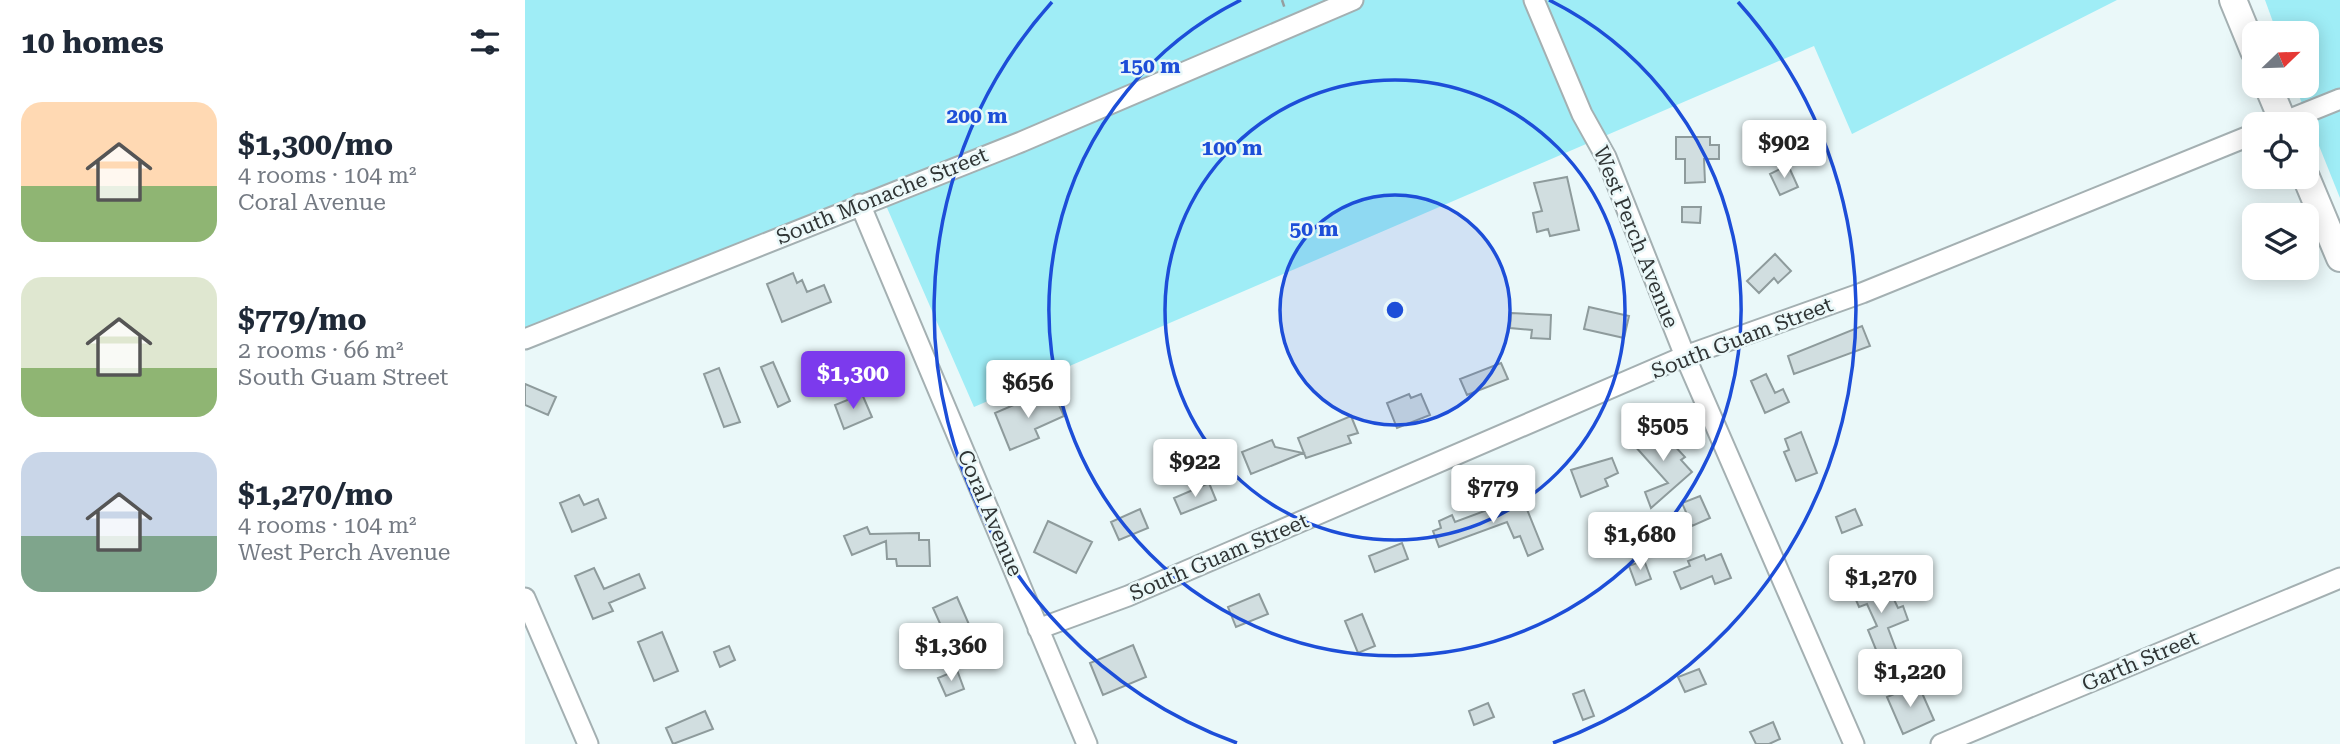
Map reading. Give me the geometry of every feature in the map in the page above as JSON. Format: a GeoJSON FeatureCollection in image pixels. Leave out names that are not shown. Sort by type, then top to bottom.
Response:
{"type":"FeatureCollection","features":[{"type":"Feature","properties":{"kind":"main road"},"geometry":{"type":"LineString","coordinates":[[2233,0],[2242,22]]}},
{"type":"Feature","properties":{"kind":"main road"},"geometry":{"type":"LineString","coordinates":[[2311,189],[2340,258]]}},
{"type":"Feature","properties":{"kind":"street","name":"South Monache Street"},"geometry":{"type":"LineString","coordinates":[[525,339],[1021,142],[1353,0]]}},
{"type":"Feature","properties":{"kind":"street","name":"West Perch Avenue"},"geometry":{"type":"LineString","coordinates":[[1534,0],[1582,114],[1606,157],[1685,356],[1854,744]]}},
{"type":"Feature","properties":{"kind":"street"},"geometry":{"type":"LineString","coordinates":[[2310,112],[2340,99]]}},
{"type":"Feature","properties":{"kind":"street","name":"South Guam Street"},"geometry":{"type":"LineString","coordinates":[[1038,629],[1128,596],[1685,356],[1862,293],[2242,139]]}},
{"type":"Feature","properties":{"kind":"street","name":"Coral Avenue"},"geometry":{"type":"LineString","coordinates":[[860,204],[1087,744]]}},
{"type":"Feature","properties":{"kind":"street","name":"Garth Street"},"geometry":{"type":"LineString","coordinates":[[1941,744],[2340,578]]}},
{"type":"Feature","properties":{"kind":"street"},"geometry":{"type":"LineString","coordinates":[[525,598],[588,744]]}},
{"type":"Feature","properties":{"kind":"shaded area"},"geometry":{"type":"Polygon","coordinates":[[[525,0],[2117,0],[1852,134],[1814,46],[974,407],[881,194],[525,347],[525,0]]]}},
{"type":"Feature","properties":{"kind":"shaded area"},"geometry":{"type":"Polygon","coordinates":[[[2265,0],[2340,0],[2340,198],[2319,146],[2319,112],[2305,112],[2300,98],[2319,98],[2319,21],[2273,21],[2265,0]]]}},
{"type":"Feature","properties":{"kind":"building"},"geometry":{"type":"Polygon","coordinates":[[[1676,137],[1710,137],[1710,145],[1719,145],[1719,159],[1704,159],[1705,182],[1685,183],[1685,159],[1676,159],[1676,137]]]}},
{"type":"Feature","properties":{"kind":"building"},"geometry":{"type":"Polygon","coordinates":[[[1788,165],[1798,187],[1780,195],[1770,174],[1788,165]]]}},
{"type":"Feature","properties":{"kind":"building"},"geometry":{"type":"Polygon","coordinates":[[[1567,177],[1579,230],[1550,236],[1548,229],[1537,232],[1533,213],[1542,211],[1534,183],[1567,177]]]}},
{"type":"Feature","properties":{"kind":"building"},"geometry":{"type":"Polygon","coordinates":[[[1682,207],[1701,207],[1700,223],[1682,222],[1682,207]]]}},
{"type":"Feature","properties":{"kind":"building"},"geometry":{"type":"Polygon","coordinates":[[[1775,254],[1791,271],[1778,283],[1774,278],[1759,293],[1747,281],[1775,254]]]}},
{"type":"Feature","properties":{"kind":"building"},"geometry":{"type":"Polygon","coordinates":[[[793,273],[797,283],[802,280],[807,292],[824,285],[831,302],[782,322],[767,284],[793,273]]]}},
{"type":"Feature","properties":{"kind":"building"},"geometry":{"type":"Polygon","coordinates":[[[1589,307],[1629,316],[1624,338],[1584,329],[1589,307]]]}},
{"type":"Feature","properties":{"kind":"building"},"geometry":{"type":"Polygon","coordinates":[[[1511,313],[1551,315],[1550,339],[1531,338],[1532,330],[1510,328],[1511,313]]]}},
{"type":"Feature","properties":{"kind":"building"},"geometry":{"type":"Polygon","coordinates":[[[1862,326],[1870,346],[1794,374],[1788,356],[1862,326]]]}},
{"type":"Feature","properties":{"kind":"building"},"geometry":{"type":"Polygon","coordinates":[[[773,362],[790,401],[778,407],[761,367],[773,362]]]}},
{"type":"Feature","properties":{"kind":"building"},"geometry":{"type":"Polygon","coordinates":[[[1501,363],[1508,379],[1467,395],[1460,379],[1501,363]]]}},
{"type":"Feature","properties":{"kind":"building"},"geometry":{"type":"Polygon","coordinates":[[[719,368],[740,422],[724,427],[704,374],[719,368]]]}},
{"type":"Feature","properties":{"kind":"building"},"geometry":{"type":"Polygon","coordinates":[[[1766,374],[1775,393],[1783,389],[1789,402],[1765,413],[1751,381],[1766,374]]]}},
{"type":"Feature","properties":{"kind":"building"},"geometry":{"type":"Polygon","coordinates":[[[525,384],[556,397],[548,415],[525,405],[525,384]]]}},
{"type":"Feature","properties":{"kind":"building"},"geometry":{"type":"Polygon","coordinates":[[[1061,392],[1065,402],[1059,405],[1064,416],[1035,429],[1039,438],[1010,450],[995,413],[1023,401],[1025,407],[1061,392]]]}},
{"type":"Feature","properties":{"kind":"building"},"geometry":{"type":"Polygon","coordinates":[[[862,394],[872,417],[844,429],[835,405],[862,394]]]}},
{"type":"Feature","properties":{"kind":"building"},"geometry":{"type":"Polygon","coordinates":[[[1409,394],[1411,398],[1421,394],[1430,415],[1397,428],[1387,403],[1409,394]]]}},
{"type":"Feature","properties":{"kind":"building"},"geometry":{"type":"Polygon","coordinates":[[[1351,416],[1358,433],[1348,436],[1351,443],[1306,458],[1298,438],[1351,416]]]}},
{"type":"Feature","properties":{"kind":"building"},"geometry":{"type":"Polygon","coordinates":[[[1656,426],[1685,457],[1681,460],[1692,472],[1651,508],[1645,492],[1668,483],[1634,445],[1656,426]]]}},
{"type":"Feature","properties":{"kind":"building"},"geometry":{"type":"Polygon","coordinates":[[[1801,432],[1817,473],[1796,481],[1784,452],[1789,450],[1785,439],[1801,432]]]}},
{"type":"Feature","properties":{"kind":"building"},"geometry":{"type":"Polygon","coordinates":[[[1272,440],[1275,447],[1303,453],[1251,474],[1242,452],[1272,440]]]}},
{"type":"Feature","properties":{"kind":"building"},"geometry":{"type":"Polygon","coordinates":[[[1612,458],[1618,473],[1605,479],[1608,486],[1581,497],[1571,470],[1612,458]]]}},
{"type":"Feature","properties":{"kind":"building"},"geometry":{"type":"Polygon","coordinates":[[[1209,483],[1216,500],[1181,514],[1174,498],[1209,483]]]}},
{"type":"Feature","properties":{"kind":"building"},"geometry":{"type":"Polygon","coordinates":[[[579,495],[584,505],[598,499],[606,518],[572,532],[560,503],[579,495]]]}},
{"type":"Feature","properties":{"kind":"building"},"geometry":{"type":"Polygon","coordinates":[[[1700,496],[1710,518],[1692,526],[1682,503],[1700,496]]]}},
{"type":"Feature","properties":{"kind":"building"},"geometry":{"type":"Polygon","coordinates":[[[1522,497],[1543,549],[1528,556],[1520,536],[1514,538],[1507,522],[1439,547],[1433,531],[1441,528],[1439,521],[1452,515],[1455,522],[1522,497]]]}},
{"type":"Feature","properties":{"kind":"building"},"geometry":{"type":"Polygon","coordinates":[[[1140,509],[1148,528],[1119,540],[1111,522],[1140,509]]]}},
{"type":"Feature","properties":{"kind":"building"},"geometry":{"type":"Polygon","coordinates":[[[1855,509],[1862,525],[1842,533],[1836,517],[1855,509]]]}},
{"type":"Feature","properties":{"kind":"building"},"geometry":{"type":"Polygon","coordinates":[[[1642,520],[1649,537],[1632,544],[1625,528],[1642,520]]]}},
{"type":"Feature","properties":{"kind":"building"},"geometry":{"type":"Polygon","coordinates":[[[1048,521],[1092,542],[1076,573],[1034,552],[1048,521]]]}},
{"type":"Feature","properties":{"kind":"building"},"geometry":{"type":"Polygon","coordinates":[[[867,527],[870,534],[919,533],[919,540],[929,540],[930,566],[897,566],[896,559],[887,559],[886,541],[852,555],[844,536],[867,527]]]}},
{"type":"Feature","properties":{"kind":"building"},"geometry":{"type":"Polygon","coordinates":[[[1402,543],[1408,559],[1375,572],[1369,556],[1402,543]]]}},
{"type":"Feature","properties":{"kind":"building"},"geometry":{"type":"Polygon","coordinates":[[[1721,554],[1731,578],[1715,584],[1712,576],[1681,589],[1674,572],[1690,566],[1688,561],[1704,555],[1706,560],[1721,554]]]}},
{"type":"Feature","properties":{"kind":"building"},"geometry":{"type":"Polygon","coordinates":[[[1644,560],[1651,579],[1636,585],[1629,566],[1644,560]]]}},
{"type":"Feature","properties":{"kind":"building"},"geometry":{"type":"Polygon","coordinates":[[[594,568],[604,589],[639,574],[645,588],[609,603],[613,611],[593,619],[575,576],[594,568]]]}},
{"type":"Feature","properties":{"kind":"building"},"geometry":{"type":"Polygon","coordinates":[[[1881,572],[1898,608],[1903,606],[1908,620],[1888,628],[1900,660],[1883,667],[1868,630],[1877,626],[1867,604],[1859,607],[1850,586],[1881,572]]]}},
{"type":"Feature","properties":{"kind":"building"},"geometry":{"type":"Polygon","coordinates":[[[1259,594],[1268,614],[1236,627],[1228,607],[1259,594]]]}},
{"type":"Feature","properties":{"kind":"building"},"geometry":{"type":"Polygon","coordinates":[[[957,597],[974,636],[957,643],[954,636],[947,639],[933,608],[957,597]]]}},
{"type":"Feature","properties":{"kind":"building"},"geometry":{"type":"Polygon","coordinates":[[[1362,614],[1375,646],[1358,653],[1345,621],[1362,614]]]}},
{"type":"Feature","properties":{"kind":"building"},"geometry":{"type":"Polygon","coordinates":[[[662,632],[678,671],[654,681],[638,642],[662,632]]]}},
{"type":"Feature","properties":{"kind":"building"},"geometry":{"type":"Polygon","coordinates":[[[1133,645],[1146,677],[1103,695],[1090,663],[1133,645]]]}},
{"type":"Feature","properties":{"kind":"building"},"geometry":{"type":"Polygon","coordinates":[[[729,646],[735,660],[720,667],[714,652],[729,646]]]}},
{"type":"Feature","properties":{"kind":"building"},"geometry":{"type":"Polygon","coordinates":[[[1932,665],[1938,682],[1924,687],[1918,671],[1932,665]]]}},
{"type":"Feature","properties":{"kind":"building"},"geometry":{"type":"Polygon","coordinates":[[[1699,669],[1706,684],[1685,692],[1678,677],[1699,669]]]}},
{"type":"Feature","properties":{"kind":"building"},"geometry":{"type":"Polygon","coordinates":[[[957,670],[964,689],[946,696],[938,678],[957,670]]]}},
{"type":"Feature","properties":{"kind":"building"},"geometry":{"type":"Polygon","coordinates":[[[1918,684],[1934,720],[1903,734],[1887,697],[1918,684]]]}},
{"type":"Feature","properties":{"kind":"building"},"geometry":{"type":"Polygon","coordinates":[[[1584,690],[1594,716],[1583,720],[1573,694],[1584,690]]]}},
{"type":"Feature","properties":{"kind":"building"},"geometry":{"type":"Polygon","coordinates":[[[1488,703],[1494,717],[1474,725],[1469,711],[1488,703]]]}},
{"type":"Feature","properties":{"kind":"building"},"geometry":{"type":"Polygon","coordinates":[[[705,711],[713,729],[673,744],[666,728],[705,711]]]}},
{"type":"Feature","properties":{"kind":"building"},"geometry":{"type":"Polygon","coordinates":[[[1773,722],[1780,739],[1769,744],[1756,744],[1750,732],[1773,722]]]}}]}
